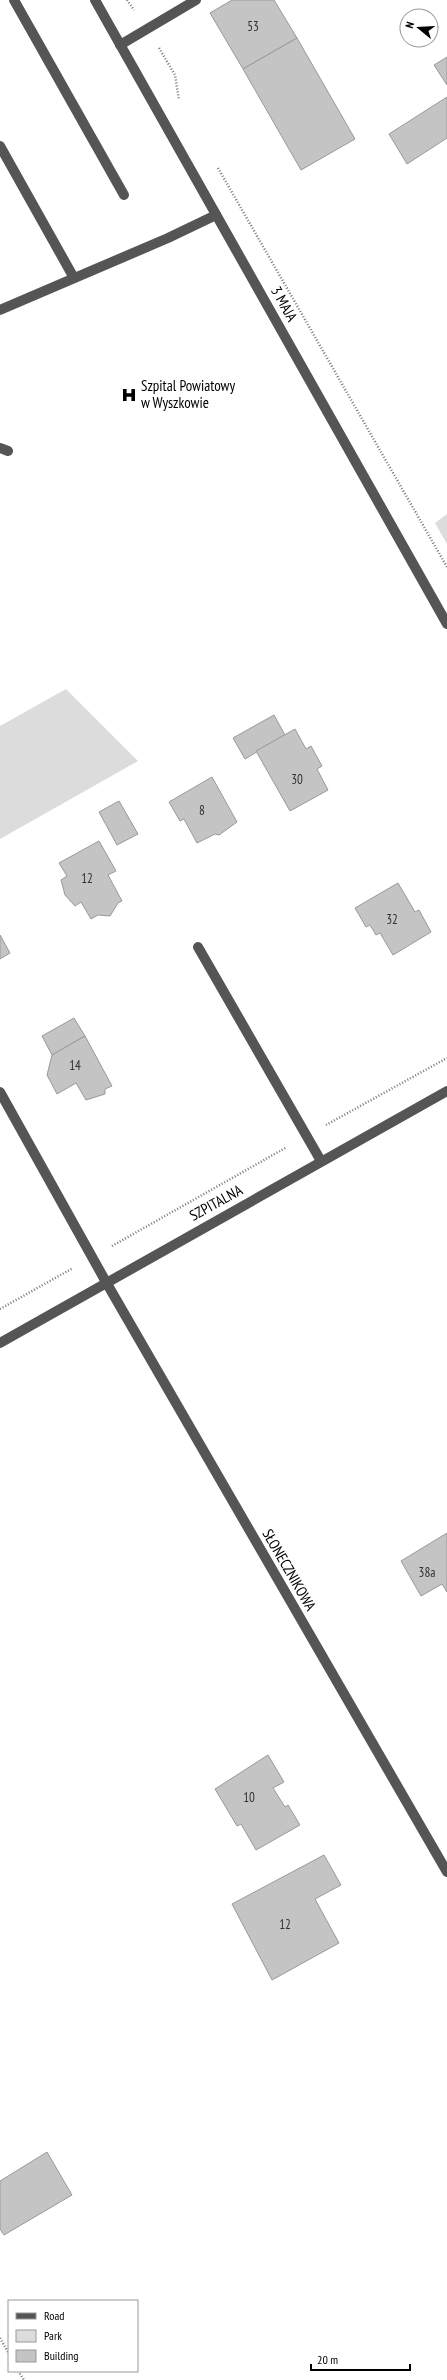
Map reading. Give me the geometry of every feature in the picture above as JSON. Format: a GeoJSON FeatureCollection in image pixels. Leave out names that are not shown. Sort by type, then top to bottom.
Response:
{"type":"FeatureCollection","features":[{"type":"Feature","properties":{"kind":"street"},"geometry":{"type":"LineString","coordinates":[[14,0],[124,195]]}},
{"type":"Feature","properties":{"kind":"street","name":"3 MAJA"},"geometry":{"type":"LineString","coordinates":[[95,0],[447,624]]}},
{"type":"Feature","properties":{"kind":"street"},"geometry":{"type":"LineString","coordinates":[[120,45],[196,0]]}},
{"type":"Feature","properties":{"kind":"street"},"geometry":{"type":"LineString","coordinates":[[0,146],[3,159],[74,278]]}},
{"type":"Feature","properties":{"kind":"street"},"geometry":{"type":"LineString","coordinates":[[0,310],[216,215]]}},
{"type":"Feature","properties":{"kind":"street"},"geometry":{"type":"LineString","coordinates":[[198,947],[321,1161]]}},
{"type":"Feature","properties":{"kind":"street","name":"SZPITALNA"},"geometry":{"type":"LineString","coordinates":[[0,1343],[447,1091]]}},
{"type":"Feature","properties":{"kind":"street","name":"SŁONECZNIKOWA"},"geometry":{"type":"LineString","coordinates":[[0,1092],[106,1282],[447,1872]]}},
{"type":"Feature","properties":{"kind":"path"},"geometry":{"type":"LineString","coordinates":[[147,28],[175,75],[179,100],[183,107]]}},
{"type":"Feature","properties":{"kind":"path"},"geometry":{"type":"LineString","coordinates":[[214,162],[447,567]]}},
{"type":"Feature","properties":{"kind":"path"},"geometry":{"type":"LineString","coordinates":[[0,1309],[447,1058]]}},
{"type":"Feature","properties":{"kind":"path"},"geometry":{"type":"LineString","coordinates":[[0,2338],[8,2352]]}},
{"type":"Feature","properties":{"kind":"green space"},"geometry":{"type":"Polygon","coordinates":[[[447,514],[447,544],[435,523],[447,514]]]}},
{"type":"Feature","properties":{"kind":"green space"},"geometry":{"type":"Polygon","coordinates":[[[66,689],[138,761],[0,839],[0,726],[66,689]]]}},
{"type":"Feature","properties":{"kind":"building"},"geometry":{"type":"Polygon","coordinates":[[[232,0],[274,0],[297,38],[243,69],[210,13],[232,0]]]}},
{"type":"Feature","properties":{"kind":"building"},"geometry":{"type":"Polygon","coordinates":[[[297,38],[355,139],[301,170],[243,69],[297,38]]]}},
{"type":"Feature","properties":{"kind":"building"},"geometry":{"type":"Polygon","coordinates":[[[447,57],[447,85],[434,65],[447,57]]]}},
{"type":"Feature","properties":{"kind":"building"},"geometry":{"type":"Polygon","coordinates":[[[447,97],[447,138],[407,164],[389,134],[447,97]]]}},
{"type":"Feature","properties":{"kind":"building"},"geometry":{"type":"Polygon","coordinates":[[[274,715],[285,735],[245,759],[233,738],[274,715]]]}},
{"type":"Feature","properties":{"kind":"building"},"geometry":{"type":"Polygon","coordinates":[[[295,729],[306,749],[311,746],[322,766],[317,769],[328,790],[290,811],[256,751],[295,729]]]}},
{"type":"Feature","properties":{"kind":"building"},"geometry":{"type":"Polygon","coordinates":[[[212,777],[237,822],[219,835],[215,834],[197,843],[184,819],[180,821],[169,802],[212,777]]]}},
{"type":"Feature","properties":{"kind":"building"},"geometry":{"type":"Polygon","coordinates":[[[119,801],[138,834],[117,845],[99,812],[119,801]]]}},
{"type":"Feature","properties":{"kind":"building"},"geometry":{"type":"Polygon","coordinates":[[[99,841],[116,871],[108,875],[122,901],[118,903],[110,916],[98,915],[91,919],[81,902],[75,906],[65,895],[61,880],[67,876],[59,863],[99,841]]]}},
{"type":"Feature","properties":{"kind":"building"},"geometry":{"type":"Polygon","coordinates":[[[398,883],[415,912],[419,910],[431,932],[393,955],[380,933],[376,935],[370,925],[366,927],[355,908],[398,883]]]}},
{"type":"Feature","properties":{"kind":"building"},"geometry":{"type":"Polygon","coordinates":[[[0,935],[10,953],[0,959],[0,935]]]}},
{"type":"Feature","properties":{"kind":"building"},"geometry":{"type":"Polygon","coordinates":[[[74,1018],[85,1036],[52,1055],[42,1036],[74,1018]]]}},
{"type":"Feature","properties":{"kind":"building"},"geometry":{"type":"Polygon","coordinates":[[[85,1036],[112,1086],[105,1089],[105,1094],[86,1100],[76,1083],[57,1094],[47,1075],[52,1055],[85,1036]]]}},
{"type":"Feature","properties":{"kind":"building"},"geometry":{"type":"Polygon","coordinates":[[[447,1533],[447,1592],[442,1584],[421,1596],[401,1561],[447,1533]]]}},
{"type":"Feature","properties":{"kind":"building"},"geometry":{"type":"Polygon","coordinates":[[[268,1755],[284,1782],[273,1788],[285,1807],[288,1805],[300,1825],[256,1850],[241,1824],[237,1826],[215,1789],[268,1755]]]}},
{"type":"Feature","properties":{"kind":"building"},"geometry":{"type":"Polygon","coordinates":[[[324,1855],[341,1885],[315,1899],[339,1943],[272,1980],[232,1904],[324,1855]]]}},
{"type":"Feature","properties":{"kind":"building"},"geometry":{"type":"Polygon","coordinates":[[[47,2152],[72,2195],[4,2235],[0,2229],[0,2181],[47,2152]]]}},
{"type":"Feature","properties":{"kind":"place","name":"Szpital Powiatowy w Wyszkowie"},"geometry":{"type":"Point","coordinates":[129,395]}}]}
